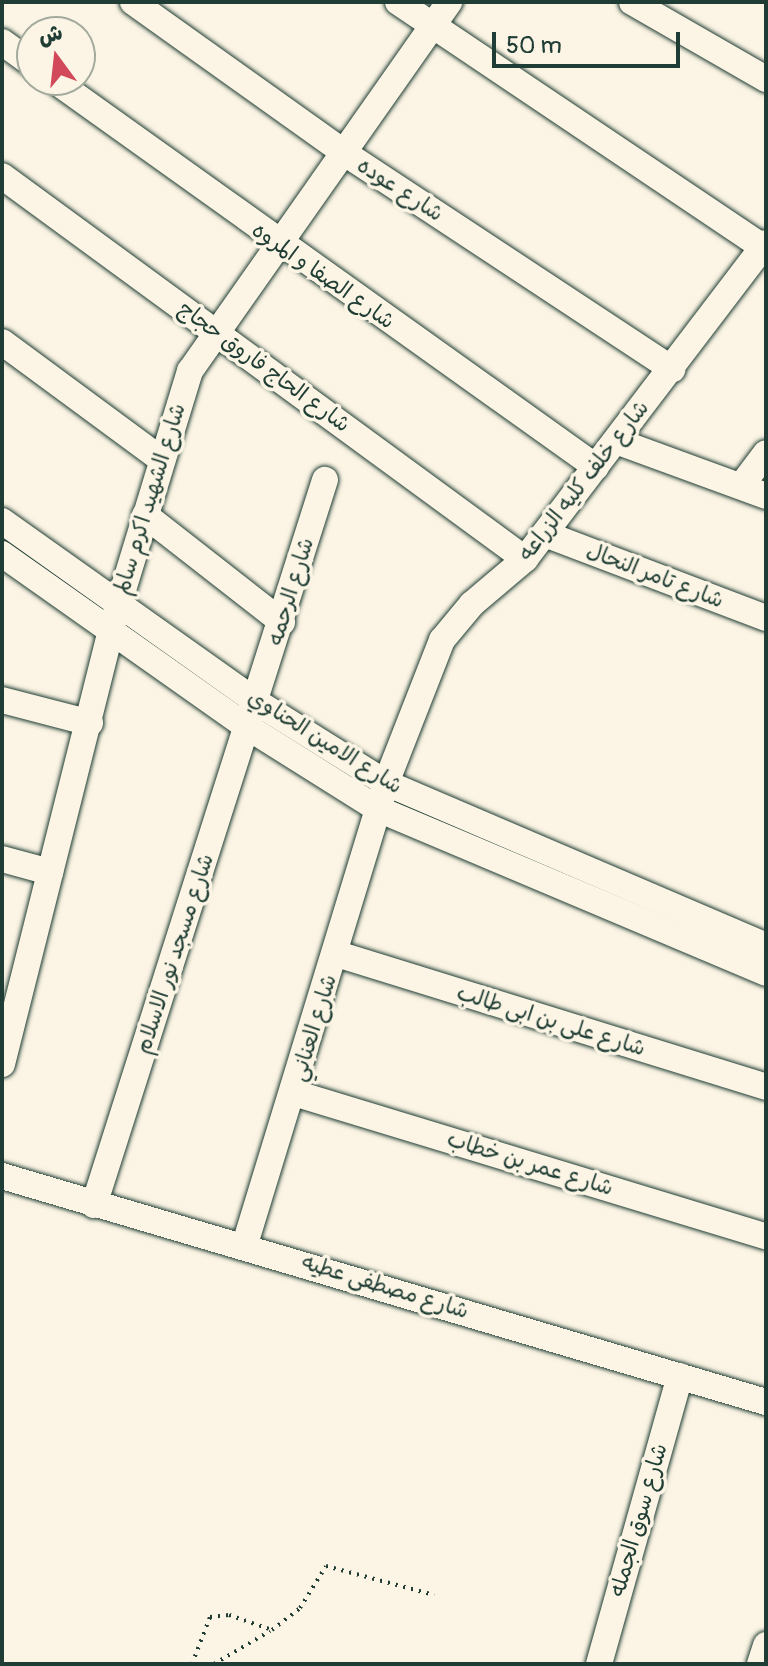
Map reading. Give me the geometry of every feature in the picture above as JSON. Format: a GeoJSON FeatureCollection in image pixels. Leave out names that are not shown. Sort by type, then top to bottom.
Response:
{"type":"FeatureCollection","features":[{"type":"Feature","properties":{"kind":"street","name":"شارع عوده"},"geometry":{"type":"LineString","coordinates":[[133,2],[346,154],[672,369]]}},
{"type":"Feature","properties":{"kind":"street"},"geometry":{"type":"LineString","coordinates":[[398,2],[765,245]]}},
{"type":"Feature","properties":{"kind":"street","name":"شارع الشهيد اكرم سالم"},"geometry":{"type":"LineString","coordinates":[[2,1064],[8,1017],[90,723],[115,615],[190,371],[215,330],[346,154],[449,2]]}},
{"type":"Feature","properties":{"kind":"street"},"geometry":{"type":"LineString","coordinates":[[632,2],[766,79]]}},
{"type":"Feature","properties":{"kind":"street","name":"شارع الصفا و المروه"},"geometry":{"type":"LineString","coordinates":[[76,96],[278,245],[596,467]]}},
{"type":"Feature","properties":{"kind":"street","name":"شارع الحاج فاروق حجاج"},"geometry":{"type":"LineString","coordinates":[[2,176],[525,559]]}},
{"type":"Feature","properties":{"kind":"street","name":"شارع خلف كليه الزراعه"},"geometry":{"type":"LineString","coordinates":[[378,809],[442,640],[472,604],[525,559],[765,245]]}},
{"type":"Feature","properties":{"kind":"street"},"geometry":{"type":"LineString","coordinates":[[2,342],[162,460]]}},
{"type":"Feature","properties":{"kind":"street"},"geometry":{"type":"LineString","coordinates":[[616,441],[766,496]]}},
{"type":"Feature","properties":{"kind":"street"},"geometry":{"type":"LineString","coordinates":[[741,486],[766,453]]}},
{"type":"Feature","properties":{"kind":"street","name":"شارع الرحمه"},"geometry":{"type":"LineString","coordinates":[[254,715],[325,480]]}},
{"type":"Feature","properties":{"kind":"street"},"geometry":{"type":"LineString","coordinates":[[145,515],[282,622]]}},
{"type":"Feature","properties":{"kind":"street","name":"شارع الامين الحناوي"},"geometry":{"type":"LineString","coordinates":[[2,521],[115,615],[378,809],[766,973]]}},
{"type":"Feature","properties":{"kind":"street","name":"شارع تامر النحال"},"geometry":{"type":"LineString","coordinates":[[545,534],[766,618]]}},
{"type":"Feature","properties":{"kind":"street","name":"شارع الامين الحناوي"},"geometry":{"type":"LineString","coordinates":[[2,554],[115,615]]}},
{"type":"Feature","properties":{"kind":"street"},"geometry":{"type":"LineString","coordinates":[[2,700],[90,723]]}},
{"type":"Feature","properties":{"kind":"street","name":"شارع الامين الحناوي"},"geometry":{"type":"LineString","coordinates":[[254,715],[386,783],[766,946]]}},
{"type":"Feature","properties":{"kind":"street","name":"شارع مسجد نور الاسلام"},"geometry":{"type":"LineString","coordinates":[[94,1205],[254,715]]}},
{"type":"Feature","properties":{"kind":"street","name":"شارع العناني"},"geometry":{"type":"LineString","coordinates":[[245,1244],[337,954],[378,809]]}},
{"type":"Feature","properties":{"kind":"street"},"geometry":{"type":"LineString","coordinates":[[2,859],[50,872]]}},
{"type":"Feature","properties":{"kind":"street","name":"شارع على بن ابى طالب"},"geometry":{"type":"LineString","coordinates":[[337,954],[766,1087]]}},
{"type":"Feature","properties":{"kind":"street","name":"شارع عمر بن خطاب"},"geometry":{"type":"LineString","coordinates":[[294,1093],[766,1236]]}},
{"type":"Feature","properties":{"kind":"street","name":"شارع مصطفى عطيه"},"geometry":{"type":"LineString","coordinates":[[2,1176],[94,1205],[245,1244],[766,1402]]}},
{"type":"Feature","properties":{"kind":"street","name":"شارع سوق الجمله"},"geometry":{"type":"LineString","coordinates":[[599,1664],[680,1376]]}},
{"type":"Feature","properties":{"kind":"street"},"geometry":{"type":"LineString","coordinates":[[760,1664],[766,1645]]}},
{"type":"Feature","properties":{"kind":"path"},"geometry":{"type":"LineString","coordinates":[[214,1664],[272,1630],[300,1608],[326,1566],[434,1595]]}},
{"type":"Feature","properties":{"kind":"path"},"geometry":{"type":"LineString","coordinates":[[192,1664],[210,1617],[229,1615],[272,1630]]}}]}
